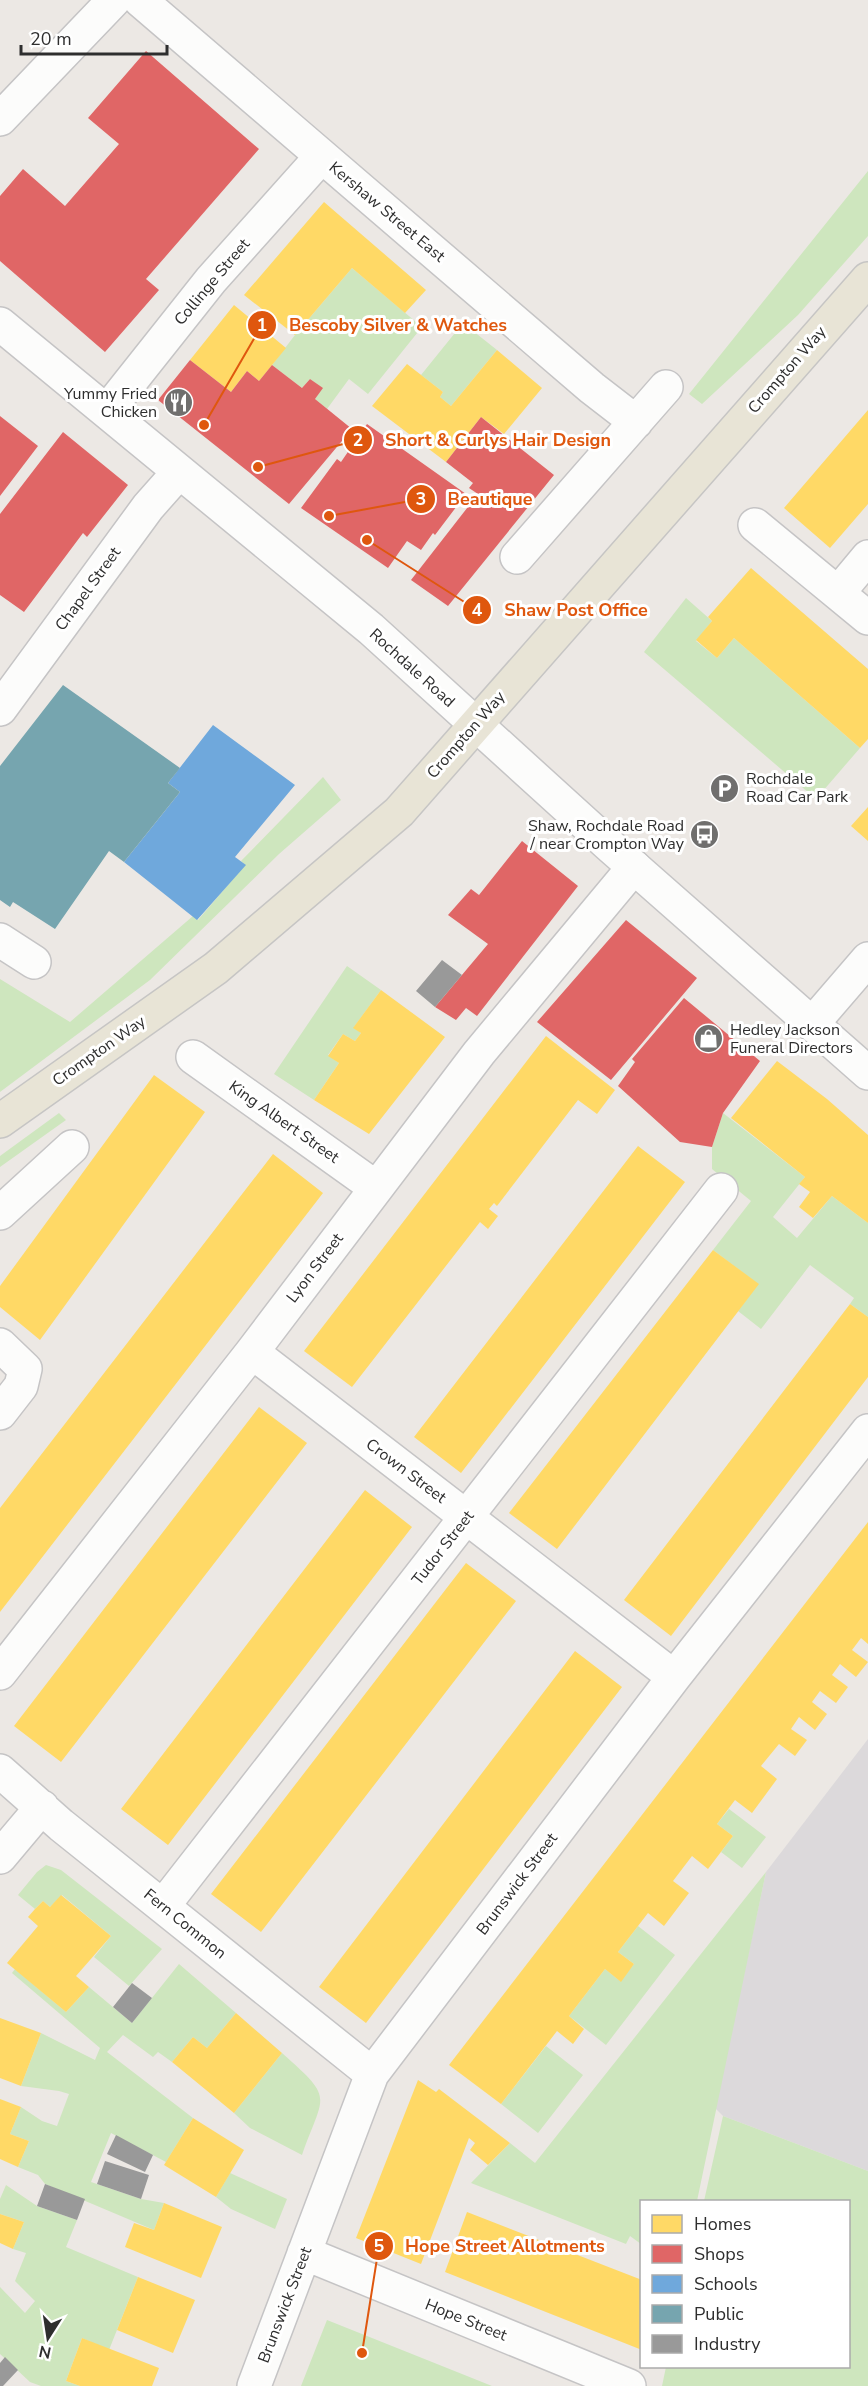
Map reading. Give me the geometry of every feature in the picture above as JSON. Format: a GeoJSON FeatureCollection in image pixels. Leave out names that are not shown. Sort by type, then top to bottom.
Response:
{"type":"FeatureCollection","features":[{"type":"Feature","properties":{"kind":"main road","name":"Crompton Way"},"geometry":{"type":"LineString","coordinates":[[0,1121],[216,968],[399,812],[868,279]]}},
{"type":"Feature","properties":{"kind":"street"},"geometry":{"type":"LineString","coordinates":[[0,119],[114,0]]}},
{"type":"Feature","properties":{"kind":"street","name":"Kershaw Street East"},"geometry":{"type":"LineString","coordinates":[[140,0],[321,157],[636,422]]}},
{"type":"Feature","properties":{"kind":"street","name":"Collinge Street"},"geometry":{"type":"LineString","coordinates":[[107,411],[211,280],[321,157]]}},
{"type":"Feature","properties":{"kind":"street","name":"Rochdale Road"},"geometry":{"type":"LineString","coordinates":[[0,324],[371,629],[634,867],[868,1072]]}},
{"type":"Feature","properties":{"kind":"street"},"geometry":{"type":"LineString","coordinates":[[517,557],[666,387]]}},
{"type":"Feature","properties":{"kind":"street","name":"Chapel Street"},"geometry":{"type":"LineString","coordinates":[[0,709],[148,507],[179,472]]}},
{"type":"Feature","properties":{"kind":"street"},"geometry":{"type":"LineString","coordinates":[[755,525],[868,618]]}},
{"type":"Feature","properties":{"kind":"street"},"geometry":{"type":"LineString","coordinates":[[838,593],[868,557]]}},
{"type":"Feature","properties":{"kind":"street","name":"Lyon Street"},"geometry":{"type":"LineString","coordinates":[[0,1673],[252,1353],[478,1053],[634,867]]}},
{"type":"Feature","properties":{"kind":"street"},"geometry":{"type":"LineString","coordinates":[[0,940],[34,962]]}},
{"type":"Feature","properties":{"kind":"street"},"geometry":{"type":"LineString","coordinates":[[812,1024],[868,959]]}},
{"type":"Feature","properties":{"kind":"street","name":"King Albert Street"},"geometry":{"type":"LineString","coordinates":[[193,1057],[375,1187]]}},
{"type":"Feature","properties":{"kind":"street"},"geometry":{"type":"LineString","coordinates":[[0,1213],[72,1148]]}},
{"type":"Feature","properties":{"kind":"street","name":"Tudor Street"},"geometry":{"type":"LineString","coordinates":[[163,1906],[721,1190]]}},
{"type":"Feature","properties":{"kind":"street"},"geometry":{"type":"LineString","coordinates":[[0,1345],[25,1369],[21,1386],[0,1413]]}},
{"type":"Feature","properties":{"kind":"street","name":"Crown Street"},"geometry":{"type":"LineString","coordinates":[[252,1353],[674,1677]]}},
{"type":"Feature","properties":{"kind":"street","name":"Brunswick Street"},"geometry":{"type":"LineString","coordinates":[[254,2386],[372,2074],[674,1677],[868,1431]]}},
{"type":"Feature","properties":{"kind":"street","name":"Fern Common"},"geometry":{"type":"LineString","coordinates":[[0,1771],[372,2074]]}},
{"type":"Feature","properties":{"kind":"street"},"geometry":{"type":"LineString","coordinates":[[0,1857],[42,1807]]}},
{"type":"Feature","properties":{"kind":"street","name":"Hope Street"},"geometry":{"type":"LineString","coordinates":[[304,2253],[628,2386]]}},
{"type":"Feature","properties":{"kind":"shaded area"},"geometry":{"type":"Polygon","coordinates":[[[868,1739],[868,2171],[723,2116],[715,2108],[766,1872],[868,1739]]]}},
{"type":"Feature","properties":{"kind":"green space"},"geometry":{"type":"Polygon","coordinates":[[[868,171],[868,236],[798,315],[702,404],[689,394],[868,171]]]}},
{"type":"Feature","properties":{"kind":"green space"},"geometry":{"type":"Polygon","coordinates":[[[352,268],[422,327],[368,394],[349,379],[327,409],[315,399],[322,388],[310,379],[302,388],[272,365],[352,268]]]}},
{"type":"Feature","properties":{"kind":"green space"},"geometry":{"type":"Polygon","coordinates":[[[463,323],[497,350],[451,406],[440,397],[443,392],[421,375],[463,323]]]}},
{"type":"Feature","properties":{"kind":"green space"},"geometry":{"type":"Polygon","coordinates":[[[686,598],[712,621],[696,641],[717,658],[734,638],[860,748],[816,799],[644,652],[686,598]]]}},
{"type":"Feature","properties":{"kind":"green space"},"geometry":{"type":"Polygon","coordinates":[[[323,777],[341,800],[279,854],[150,980],[0,1092],[0,979],[70,1022],[193,916],[198,920],[245,865],[241,861],[323,777]]]}},
{"type":"Feature","properties":{"kind":"green space"},"geometry":{"type":"Polygon","coordinates":[[[347,966],[381,990],[354,1027],[361,1033],[355,1041],[343,1034],[328,1055],[339,1063],[314,1100],[274,1074],[347,966]]]}},
{"type":"Feature","properties":{"kind":"green space"},"geometry":{"type":"Polygon","coordinates":[[[59,1113],[66,1120],[0,1167],[0,1156],[59,1113]]]}},
{"type":"Feature","properties":{"kind":"green space"},"geometry":{"type":"Polygon","coordinates":[[[723,1113],[805,1177],[773,1217],[797,1238],[832,1196],[868,1223],[868,1317],[850,1304],[854,1298],[810,1265],[761,1329],[738,1311],[758,1284],[713,1250],[751,1201],[712,1169],[712,1147],[723,1113]]]}},
{"type":"Feature","properties":{"kind":"green space"},"geometry":{"type":"Polygon","coordinates":[[[729,1809],[766,1837],[742,1868],[721,1852],[733,1836],[717,1824],[729,1809]]]}},
{"type":"Feature","properties":{"kind":"green space"},"geometry":{"type":"Polygon","coordinates":[[[46,1865],[61,1870],[162,1949],[129,1986],[94,1957],[111,1936],[62,1895],[50,1907],[43,1901],[35,1909],[18,1895],[37,1872],[46,1865]]]}},
{"type":"Feature","properties":{"kind":"green space"},"geometry":{"type":"Polygon","coordinates":[[[766,1872],[697,2200],[640,2200],[640,2243],[630,2236],[626,2244],[471,2183],[510,2143],[535,2163],[766,1872]]]}},
{"type":"Feature","properties":{"kind":"green space"},"geometry":{"type":"Polygon","coordinates":[[[638,1926],[675,1955],[606,2045],[569,2016],[605,1969],[620,1981],[634,1964],[618,1952],[638,1926]]]}},
{"type":"Feature","properties":{"kind":"green space"},"geometry":{"type":"Polygon","coordinates":[[[179,1964],[236,2013],[207,2048],[193,2037],[172,2062],[158,2052],[153,2057],[123,2035],[107,2052],[193,2118],[166,2162],[111,2133],[91,2182],[141,2199],[164,2203],[154,2230],[45,2184],[38,2175],[18,2167],[29,2141],[10,2134],[21,2107],[42,2121],[57,2126],[69,2094],[21,2086],[41,2033],[95,2060],[100,2048],[12,1973],[15,1969],[66,2012],[89,1987],[132,2023],[179,1964]]]}},
{"type":"Feature","properties":{"kind":"green space"},"geometry":{"type":"Polygon","coordinates":[[[546,2046],[583,2075],[538,2133],[501,2104],[546,2046]]]}},
{"type":"Feature","properties":{"kind":"green space"},"geometry":{"type":"Polygon","coordinates":[[[282,2053],[311,2080],[320,2098],[316,2120],[302,2155],[250,2128],[234,2113],[282,2053]]]}},
{"type":"Feature","properties":{"kind":"green space"},"geometry":{"type":"Polygon","coordinates":[[[723,2116],[868,2171],[868,2386],[662,2386],[666,2368],[850,2368],[850,2200],[704,2200],[723,2116]]]}},
{"type":"Feature","properties":{"kind":"green space"},"geometry":{"type":"Polygon","coordinates":[[[230,2173],[287,2199],[275,2229],[231,2209],[216,2197],[230,2173]]]}},
{"type":"Feature","properties":{"kind":"green space"},"geometry":{"type":"Polygon","coordinates":[[[6,2185],[37,2206],[77,2220],[66,2247],[138,2277],[109,2350],[82,2338],[66,2381],[80,2386],[41,2386],[30,2382],[0,2354],[0,2287],[25,2313],[35,2301],[15,2281],[26,2253],[13,2249],[24,2222],[0,2214],[0,2199],[6,2185]]]}},
{"type":"Feature","properties":{"kind":"green space"},"geometry":{"type":"Polygon","coordinates":[[[327,2320],[492,2386],[301,2386],[327,2320]]]}},
{"type":"Feature","properties":{"kind":"building: Homes"},"geometry":{"type":"Polygon","coordinates":[[[324,202],[426,290],[405,313],[352,268],[295,335],[244,295],[324,202]]]}},
{"type":"Feature","properties":{"kind":"building: Homes"},"geometry":{"type":"Polygon","coordinates":[[[234,305],[286,348],[259,381],[247,371],[231,392],[190,360],[234,305]]]}},
{"type":"Feature","properties":{"kind":"building: Homes"},"geometry":{"type":"Polygon","coordinates":[[[497,350],[542,388],[504,434],[481,417],[446,462],[372,406],[407,364],[443,392],[440,397],[451,406],[497,350]]]}},
{"type":"Feature","properties":{"kind":"building: Homes"},"geometry":{"type":"Polygon","coordinates":[[[868,410],[868,504],[830,548],[784,508],[868,410]]]}},
{"type":"Feature","properties":{"kind":"building: Homes"},"geometry":{"type":"Polygon","coordinates":[[[751,568],[868,669],[868,739],[860,748],[734,638],[717,658],[696,640],[712,621],[708,617],[751,568]]]}},
{"type":"Feature","properties":{"kind":"building: Homes"},"geometry":{"type":"Polygon","coordinates":[[[868,807],[868,841],[851,826],[868,807]]]}},
{"type":"Feature","properties":{"kind":"building: Homes"},"geometry":{"type":"Polygon","coordinates":[[[381,990],[445,1037],[369,1134],[314,1100],[339,1063],[328,1056],[343,1034],[355,1041],[361,1033],[353,1028],[381,990]]]}},
{"type":"Feature","properties":{"kind":"building: Homes"},"geometry":{"type":"Polygon","coordinates":[[[546,1036],[615,1090],[597,1114],[578,1100],[497,1206],[494,1203],[489,1209],[498,1216],[488,1229],[480,1222],[352,1387],[304,1351],[546,1036]]]}},
{"type":"Feature","properties":{"kind":"building: Homes"},"geometry":{"type":"Polygon","coordinates":[[[777,1061],[827,1099],[868,1135],[868,1223],[832,1196],[813,1218],[799,1207],[810,1192],[799,1184],[805,1177],[731,1118],[777,1061]]]}},
{"type":"Feature","properties":{"kind":"building: Homes"},"geometry":{"type":"Polygon","coordinates":[[[154,1075],[205,1112],[40,1340],[0,1307],[0,1286],[154,1075]]]}},
{"type":"Feature","properties":{"kind":"building: Homes"},"geometry":{"type":"Polygon","coordinates":[[[638,1146],[685,1182],[461,1473],[414,1437],[638,1146]]]}},
{"type":"Feature","properties":{"kind":"building: Homes"},"geometry":{"type":"Polygon","coordinates":[[[273,1154],[323,1193],[0,1612],[0,1508],[273,1154]]]}},
{"type":"Feature","properties":{"kind":"building: Homes"},"geometry":{"type":"Polygon","coordinates":[[[713,1250],[759,1284],[557,1549],[509,1513],[713,1250]]]}},
{"type":"Feature","properties":{"kind":"building: Homes"},"geometry":{"type":"Polygon","coordinates":[[[850,1304],[868,1317],[868,1377],[671,1636],[624,1600],[850,1304]]]}},
{"type":"Feature","properties":{"kind":"building: Homes"},"geometry":{"type":"Polygon","coordinates":[[[259,1407],[307,1443],[61,1762],[14,1726],[259,1407]]]}},
{"type":"Feature","properties":{"kind":"building: Homes"},"geometry":{"type":"Polygon","coordinates":[[[365,1490],[412,1527],[168,1845],[121,1809],[365,1490]]]}},
{"type":"Feature","properties":{"kind":"building: Homes"},"geometry":{"type":"Polygon","coordinates":[[[868,1522],[868,1644],[861,1638],[852,1650],[868,1662],[856,1677],[840,1664],[832,1675],[848,1687],[836,1703],[820,1691],[812,1702],[827,1714],[815,1730],[799,1717],[791,1729],[807,1740],[795,1756],[779,1744],[761,1766],[777,1779],[752,1813],[735,1800],[717,1824],[733,1836],[708,1869],[692,1856],[673,1881],[689,1893],[664,1926],[648,1913],[618,1952],[634,1964],[621,1982],[605,1969],[569,2016],[584,2029],[573,2044],[557,2031],[501,2104],[449,2065],[868,1522]]]}},
{"type":"Feature","properties":{"kind":"building: Homes"},"geometry":{"type":"Polygon","coordinates":[[[466,1563],[516,1601],[261,1932],[211,1894],[466,1563]]]}},
{"type":"Feature","properties":{"kind":"building: Homes"},"geometry":{"type":"Polygon","coordinates":[[[575,1651],[622,1687],[366,2023],[319,1987],[575,1651]]]}},
{"type":"Feature","properties":{"kind":"building: Homes"},"geometry":{"type":"Polygon","coordinates":[[[61,1895],[111,1936],[76,1976],[89,1987],[66,2012],[7,1963],[38,1926],[28,1917],[43,1901],[50,1907],[61,1895]]]}},
{"type":"Feature","properties":{"kind":"building: Homes"},"geometry":{"type":"Polygon","coordinates":[[[236,2013],[282,2053],[234,2113],[172,2062],[193,2037],[207,2048],[236,2013]]]}},
{"type":"Feature","properties":{"kind":"building: Homes"},"geometry":{"type":"Polygon","coordinates":[[[0,2018],[41,2033],[21,2086],[0,2078],[0,2018]]]}},
{"type":"Feature","properties":{"kind":"building: Homes"},"geometry":{"type":"Polygon","coordinates":[[[418,2080],[436,2092],[439,2089],[510,2143],[488,2165],[470,2150],[475,2143],[469,2138],[421,2264],[356,2238],[418,2080]]]}},
{"type":"Feature","properties":{"kind":"building: Homes"},"geometry":{"type":"Polygon","coordinates":[[[0,2099],[21,2107],[10,2134],[29,2141],[18,2167],[0,2159],[0,2099]]]}},
{"type":"Feature","properties":{"kind":"building: Homes"},"geometry":{"type":"Polygon","coordinates":[[[193,2118],[244,2150],[216,2197],[164,2165],[193,2118]]]}},
{"type":"Feature","properties":{"kind":"building: Homes"},"geometry":{"type":"Polygon","coordinates":[[[164,2203],[222,2227],[201,2278],[125,2247],[134,2223],[154,2230],[164,2203]]]}},
{"type":"Feature","properties":{"kind":"building: Homes"},"geometry":{"type":"Polygon","coordinates":[[[467,2212],[640,2279],[640,2349],[445,2272],[467,2212]]]}},
{"type":"Feature","properties":{"kind":"building: Homes"},"geometry":{"type":"Polygon","coordinates":[[[0,2214],[24,2222],[13,2249],[0,2243],[0,2214]]]}},
{"type":"Feature","properties":{"kind":"building: Homes"},"geometry":{"type":"Polygon","coordinates":[[[138,2277],[195,2300],[173,2353],[117,2330],[138,2277]]]}},
{"type":"Feature","properties":{"kind":"building: Homes"},"geometry":{"type":"Polygon","coordinates":[[[82,2338],[159,2368],[152,2386],[80,2386],[66,2381],[82,2338]]]}},
{"type":"Feature","properties":{"kind":"building: Shops"},"geometry":{"type":"Polygon","coordinates":[[[146,51],[259,149],[146,279],[159,290],[105,352],[0,261],[0,196],[23,169],[65,206],[119,144],[88,118],[146,51]]]}},
{"type":"Feature","properties":{"kind":"building: Shops"},"geometry":{"type":"Polygon","coordinates":[[[190,360],[231,392],[247,371],[259,381],[272,365],[302,388],[310,379],[323,388],[315,399],[352,429],[289,504],[158,400],[190,360]]]}},
{"type":"Feature","properties":{"kind":"building: Shops"},"geometry":{"type":"Polygon","coordinates":[[[0,416],[38,446],[0,496],[0,416]]]}},
{"type":"Feature","properties":{"kind":"building: Shops"},"geometry":{"type":"Polygon","coordinates":[[[481,417],[554,475],[448,606],[411,580],[478,494],[469,488],[473,483],[446,462],[481,417]]]}},
{"type":"Feature","properties":{"kind":"building: Shops"},"geometry":{"type":"Polygon","coordinates":[[[367,424],[466,494],[421,550],[407,541],[388,568],[301,508],[337,459],[341,462],[367,424]]]}},
{"type":"Feature","properties":{"kind":"building: Shops"},"geometry":{"type":"Polygon","coordinates":[[[63,432],[128,485],[87,537],[83,533],[24,612],[0,595],[0,514],[63,432]]]}},
{"type":"Feature","properties":{"kind":"building: Shops"},"geometry":{"type":"Polygon","coordinates":[[[522,841],[578,886],[477,1016],[466,1008],[456,1020],[435,1007],[488,944],[448,915],[471,889],[479,895],[522,841]]]}},
{"type":"Feature","properties":{"kind":"building: Shops"},"geometry":{"type":"Polygon","coordinates":[[[626,920],[697,978],[611,1080],[537,1022],[626,920]]]}},
{"type":"Feature","properties":{"kind":"building: Shops"},"geometry":{"type":"Polygon","coordinates":[[[684,998],[760,1061],[723,1113],[712,1147],[680,1142],[618,1086],[635,1062],[632,1059],[684,998]]]}},
{"type":"Feature","properties":{"kind":"building: Schools"},"geometry":{"type":"Polygon","coordinates":[[[213,725],[295,785],[235,857],[246,865],[197,920],[124,862],[180,792],[168,783],[213,725]]]}},
{"type":"Feature","properties":{"kind":"building: Public"},"geometry":{"type":"Polygon","coordinates":[[[63,685],[180,768],[168,783],[180,792],[124,862],[109,851],[55,929],[13,902],[10,907],[0,900],[0,766],[63,685]]]}},
{"type":"Feature","properties":{"kind":"building: Industry"},"geometry":{"type":"Polygon","coordinates":[[[442,960],[462,975],[435,1007],[416,991],[442,960]]]}},
{"type":"Feature","properties":{"kind":"building: Industry"},"geometry":{"type":"Polygon","coordinates":[[[132,1983],[152,1998],[132,2023],[113,2007],[132,1983]]]}},
{"type":"Feature","properties":{"kind":"building: Industry"},"geometry":{"type":"Polygon","coordinates":[[[116,2135],[153,2155],[145,2172],[107,2154],[116,2135]]]}},
{"type":"Feature","properties":{"kind":"building: Industry"},"geometry":{"type":"Polygon","coordinates":[[[105,2161],[149,2175],[141,2199],[97,2184],[105,2161]]]}},
{"type":"Feature","properties":{"kind":"building: Industry"},"geometry":{"type":"Polygon","coordinates":[[[45,2184],[85,2199],[77,2220],[37,2206],[45,2184]]]}},
{"type":"Feature","properties":{"kind":"building: Industry"},"geometry":{"type":"Polygon","coordinates":[[[5,2357],[18,2370],[3,2386],[0,2386],[0,2363],[5,2357]]]}},
{"type":"Feature","properties":{"kind":"place","name":"Yummy Fried Chicken"},"geometry":{"type":"Point","coordinates":[178,403]}},
{"type":"Feature","properties":{"kind":"place","name":"Bescoby Silver & Watches"},"geometry":{"type":"Point","coordinates":[204,425]}},
{"type":"Feature","properties":{"kind":"place","name":"Short & Curlys Hair Design"},"geometry":{"type":"Point","coordinates":[258,467]}},
{"type":"Feature","properties":{"kind":"place","name":"Beautique"},"geometry":{"type":"Point","coordinates":[329,516]}},
{"type":"Feature","properties":{"kind":"place","name":"Shaw Post Office"},"geometry":{"type":"Point","coordinates":[367,540]}},
{"type":"Feature","properties":{"kind":"place","name":"Rochdale Road Car Park"},"geometry":{"type":"Point","coordinates":[725,788]}},
{"type":"Feature","properties":{"kind":"place","name":"Shaw, Rochdale Road / near Crompton Way"},"geometry":{"type":"Point","coordinates":[705,835]}},
{"type":"Feature","properties":{"kind":"place","name":"Hedley Jackson Funeral Directors"},"geometry":{"type":"Point","coordinates":[709,1039]}},
{"type":"Feature","properties":{"kind":"place","name":"Hope Street Allotments"},"geometry":{"type":"Point","coordinates":[362,2353]}}]}
